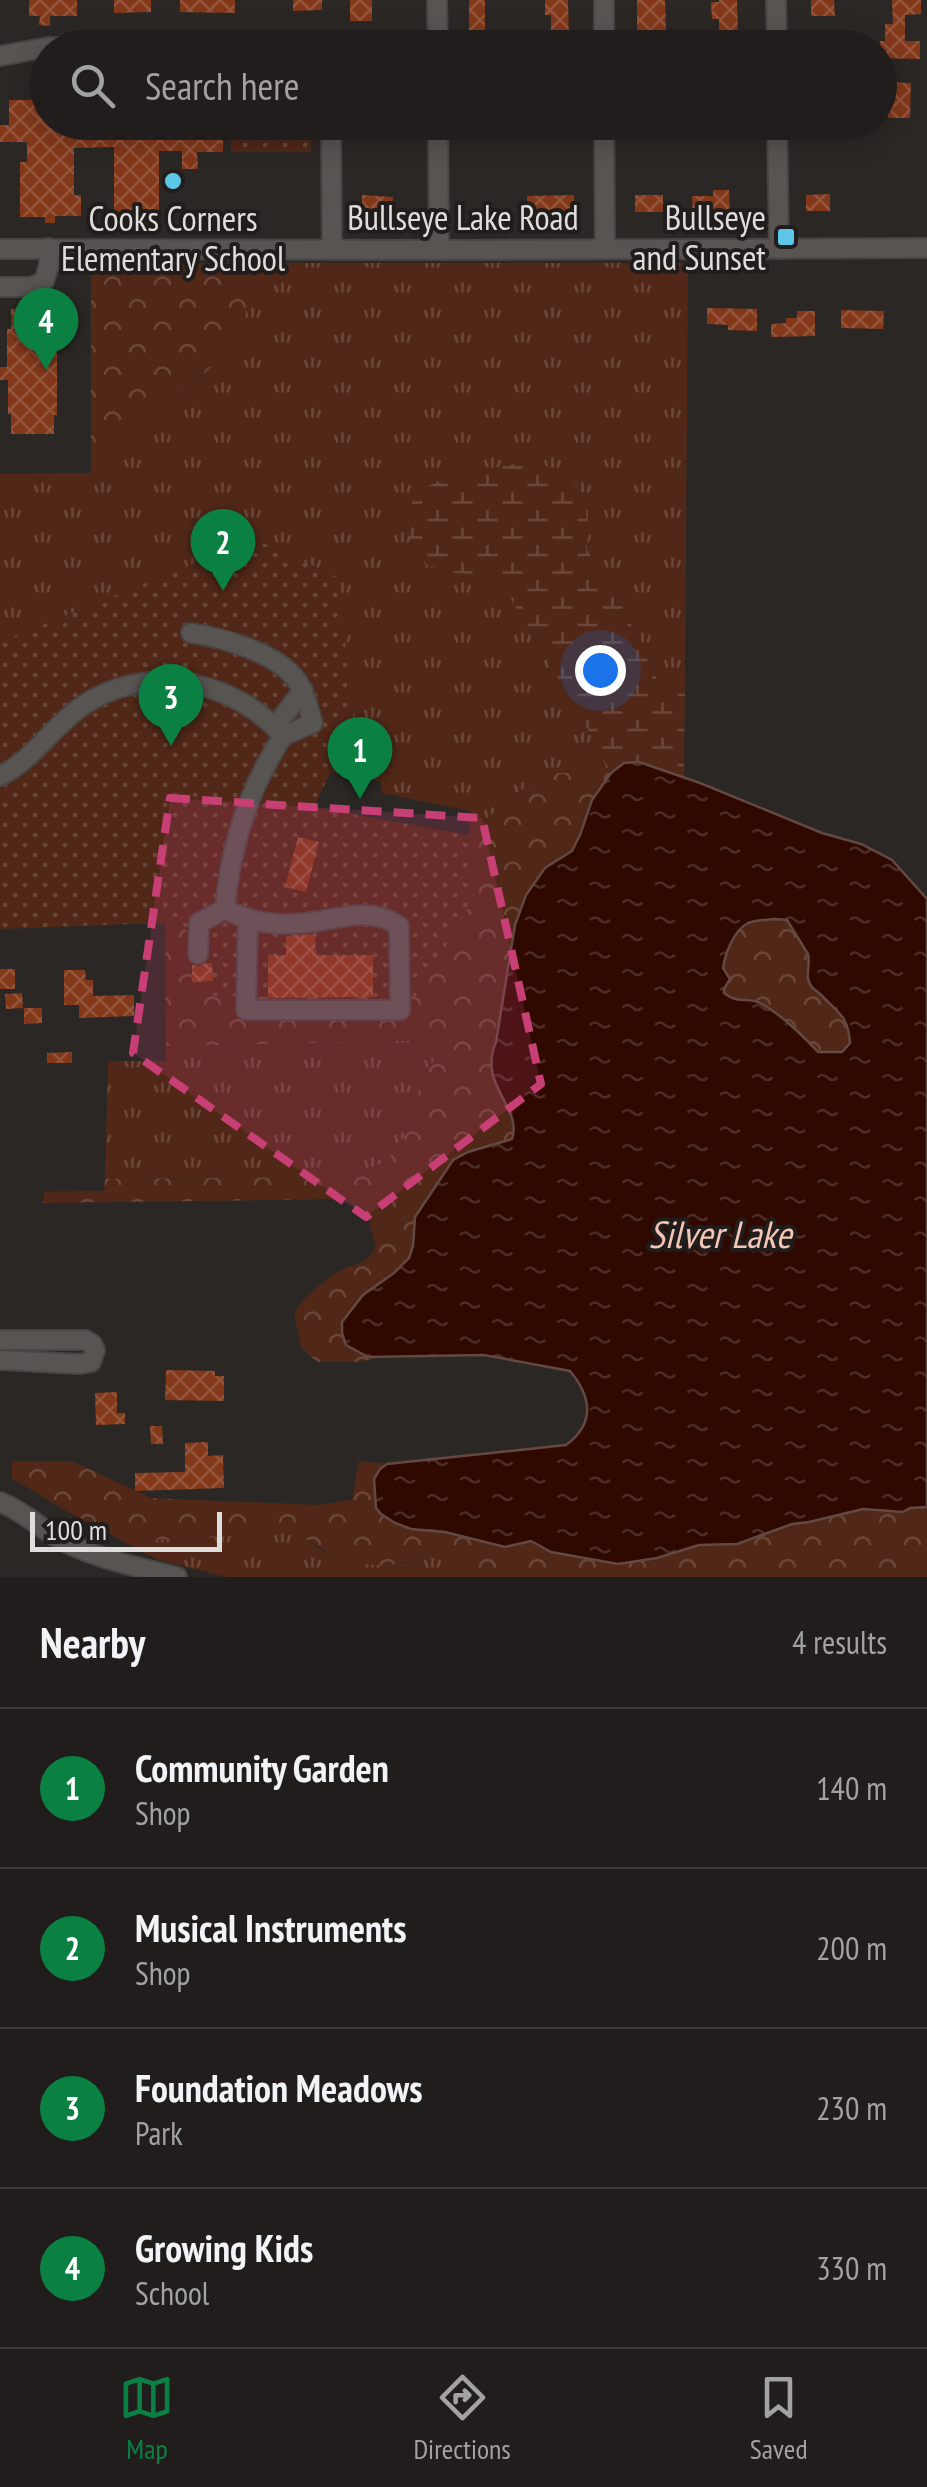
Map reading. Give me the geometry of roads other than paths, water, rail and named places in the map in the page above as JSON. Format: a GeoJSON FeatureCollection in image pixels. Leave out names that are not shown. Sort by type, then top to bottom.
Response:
{"type":"FeatureCollection","features":[{"type":"Feature","properties":{"kind":"street"},"geometry":{"type":"LineString","coordinates":[[437,0],[438,30]]}},
{"type":"Feature","properties":{"kind":"street"},"geometry":{"type":"LineString","coordinates":[[604,0],[604,30]]}},
{"type":"Feature","properties":{"kind":"street"},"geometry":{"type":"LineString","coordinates":[[776,0],[776,30]]}},
{"type":"Feature","properties":{"kind":"street"},"geometry":{"type":"LineString","coordinates":[[0,56],[30,50]]}},
{"type":"Feature","properties":{"kind":"street"},"geometry":{"type":"LineString","coordinates":[[331,140],[332,250]]}},
{"type":"Feature","properties":{"kind":"street"},"geometry":{"type":"LineString","coordinates":[[438,140],[440,250]]}},
{"type":"Feature","properties":{"kind":"street"},"geometry":{"type":"LineString","coordinates":[[604,140],[604,249]]}},
{"type":"Feature","properties":{"kind":"street"},"geometry":{"type":"LineString","coordinates":[[777,140],[778,249]]}},
{"type":"Feature","properties":{"kind":"street"},"geometry":{"type":"LineString","coordinates":[[0,287],[32,287],[44,281],[50,248]]}},
{"type":"Feature","properties":{"kind":"street","name":"Bullseye Lake Road"},"geometry":{"type":"LineString","coordinates":[[0,249],[927,248]]}},
{"type":"Feature","properties":{"kind":"street"},"geometry":{"type":"LineString","coordinates":[[191,633],[261,654],[293,676],[303,690],[313,723],[279,732]]}},
{"type":"Feature","properties":{"kind":"street"},"geometry":{"type":"LineString","coordinates":[[0,776],[24,761],[79,708],[134,684],[176,680],[198,684],[240,702],[279,732]]}},
{"type":"Feature","properties":{"kind":"street"},"geometry":{"type":"LineString","coordinates":[[226,909],[227,888],[247,804],[279,732],[303,690]]}},
{"type":"Feature","properties":{"kind":"street"},"geometry":{"type":"LineString","coordinates":[[226,909],[264,922],[302,924],[368,914],[388,919],[398,926],[400,1010],[246,1010],[248,919]]}},
{"type":"Feature","properties":{"kind":"street"},"geometry":{"type":"LineString","coordinates":[[198,954],[199,923],[226,909]]}},
{"type":"Feature","properties":{"kind":"street"},"geometry":{"type":"LineString","coordinates":[[0,1340],[86,1340],[94,1350],[91,1362],[80,1364],[0,1360]]}},
{"type":"Feature","properties":{"kind":"street"},"geometry":{"type":"LineString","coordinates":[[0,1502],[16,1508],[60,1540],[176,1577]]}},
{"type":"Feature","properties":{"kind":"water","name":"Silver Lake"},"geometry":{"type":"Polygon","coordinates":[[[639,762],[822,833],[861,844],[892,860],[927,899],[927,1507],[903,1512],[863,1509],[792,1524],[737,1544],[699,1545],[657,1558],[618,1564],[551,1552],[531,1541],[505,1547],[445,1532],[411,1529],[395,1523],[376,1508],[374,1479],[387,1464],[566,1445],[576,1437],[586,1419],[586,1400],[570,1371],[484,1355],[368,1357],[346,1345],[342,1322],[363,1295],[409,1258],[415,1217],[453,1160],[512,1139],[514,1127],[492,1071],[492,1057],[515,925],[526,895],[545,868],[572,851],[592,800],[611,773],[624,763],[639,762]],[[787,920],[754,921],[738,931],[724,962],[730,979],[724,993],[769,1009],[818,1052],[842,1052],[850,1043],[845,1022],[811,986],[808,954],[787,920]]]}},
{"type":"Feature","properties":{"kind":"place","name":"Cooks Corners Elementary School"},"geometry":{"type":"Point","coordinates":[173,181]}},
{"type":"Feature","properties":{"kind":"place","name":"Bullseye and Sunset"},"geometry":{"type":"Point","coordinates":[786,237]}},
{"type":"Feature","properties":{"kind":"place","name":"Growing Kids"},"geometry":{"type":"Point","coordinates":[46,370]}},
{"type":"Feature","properties":{"kind":"place","name":"Musical Instruments"},"geometry":{"type":"Point","coordinates":[223,591]}},
{"type":"Feature","properties":{"kind":"place","name":"Foundation Meadows"},"geometry":{"type":"Point","coordinates":[171,746]}},
{"type":"Feature","properties":{"kind":"place","name":"Community Garden"},"geometry":{"type":"Point","coordinates":[360,799]}}]}
